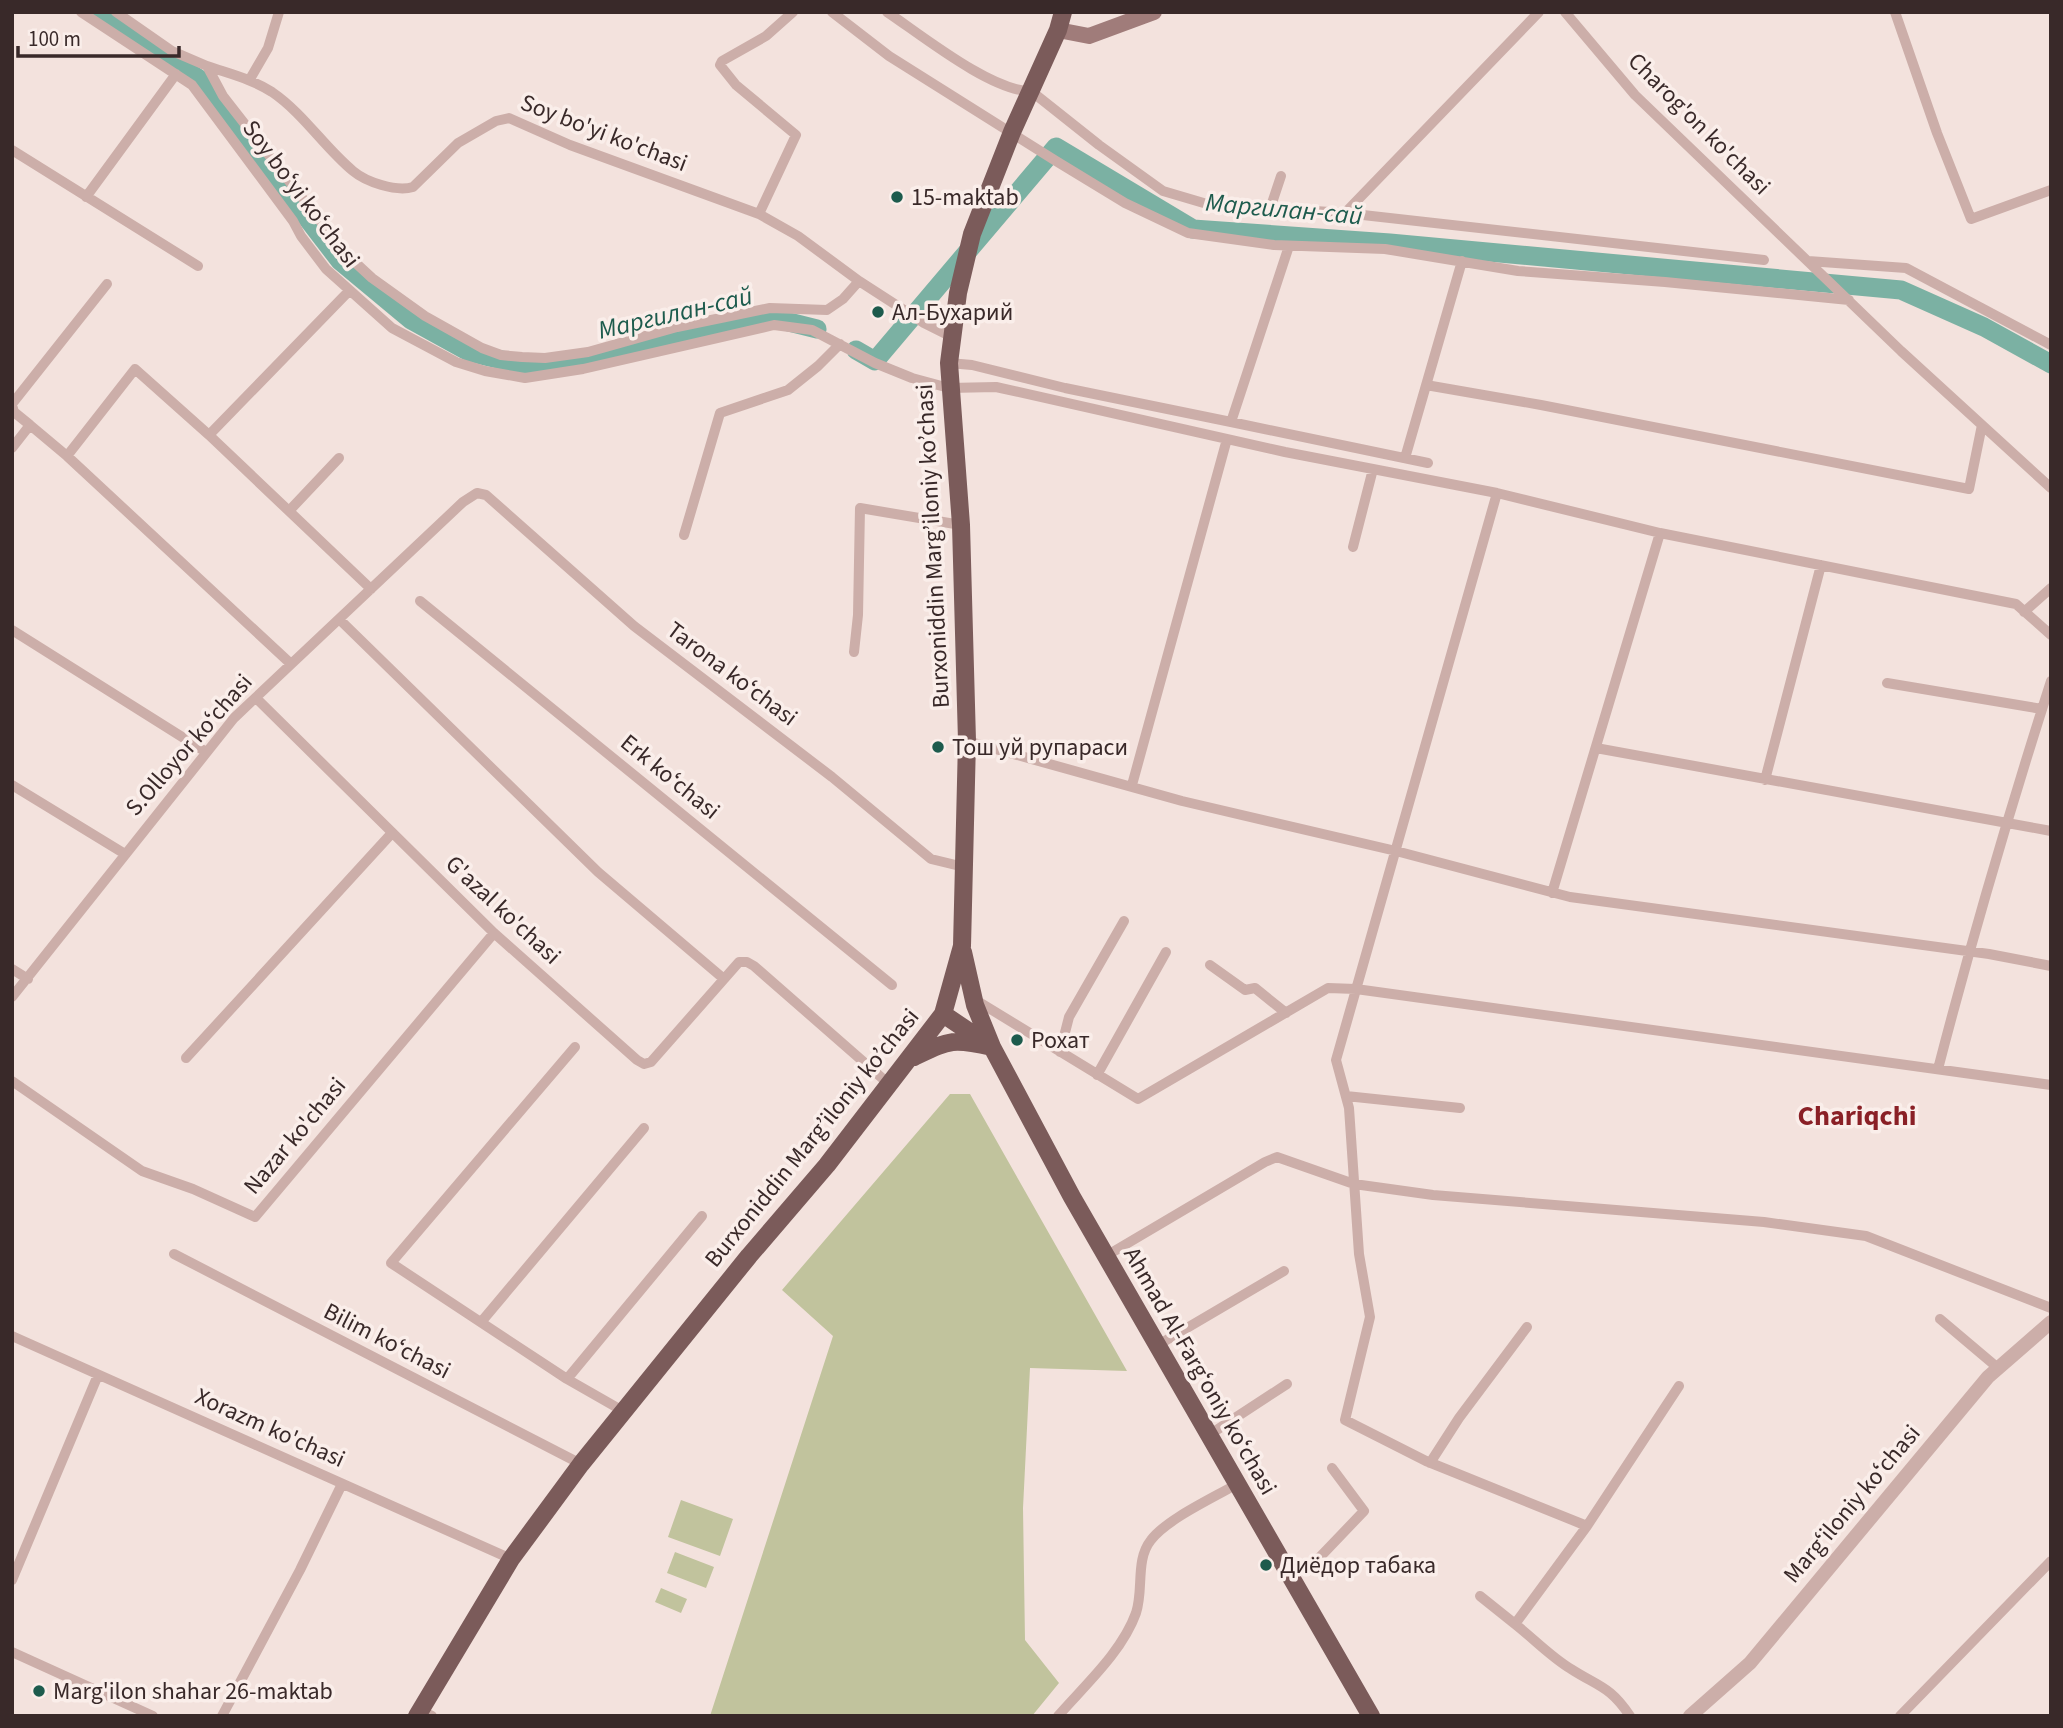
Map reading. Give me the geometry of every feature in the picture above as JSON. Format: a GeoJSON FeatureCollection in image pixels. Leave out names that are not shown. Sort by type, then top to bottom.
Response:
{"type":"FeatureCollection","features":[{"type":"Feature","properties":{"kind":"main road","name":"Burxoniddin Marg’iloniy ko’chasi"},"geometry":{"type":"LineString","coordinates":[[423,1714],[511,1559],[581,1464],[749,1256],[827,1165],[943,1014],[962,946],[967,741],[961,525],[948,363],[958,293],[972,234],[1012,132],[1058,30],[1063,12]]}},
{"type":"Feature","properties":{"kind":"main road"},"geometry":{"type":"LineString","coordinates":[[1058,30],[1089,36],[1154,12]]}},
{"type":"Feature","properties":{"kind":"main road","name":"Ahmad Al-Fargʻoniy koʻchasi"},"geometry":{"type":"LineString","coordinates":[[962,946],[974,998],[992,1047],[1106,1256],[1371,1716]]}},
{"type":"Feature","properties":{"kind":"main road"},"geometry":{"type":"LineString","coordinates":[[943,1014],[992,1047]]}},
{"type":"Feature","properties":{"kind":"main road"},"geometry":{"type":"LineString","coordinates":[[911,1059],[946,1042],[965,1041],[992,1047]]}},
{"type":"Feature","properties":{"kind":"street","name":"Soy boʻyi koʻchasi"},"geometry":{"type":"LineString","coordinates":[[80,12],[192,85],[326,269],[392,328],[456,362],[525,378],[583,369],[774,325],[812,330],[888,368],[949,388],[996,387],[1227,439],[1497,493],[1660,533],[2016,604],[2051,635]]}},
{"type":"Feature","properties":{"kind":"street"},"geometry":{"type":"LineString","coordinates":[[116,12],[172,51],[207,66]]}},
{"type":"Feature","properties":{"kind":"street"},"geometry":{"type":"LineString","coordinates":[[250,79],[268,48],[279,12]]}},
{"type":"Feature","properties":{"kind":"street"},"geometry":{"type":"LineString","coordinates":[[759,214],[796,135],[736,85],[720,65],[722,61],[766,36],[793,12]]}},
{"type":"Feature","properties":{"kind":"street"},"geometry":{"type":"LineString","coordinates":[[832,12],[889,56],[1125,203],[1188,233],[1289,246],[1385,249],[1518,271],[1849,300]]}},
{"type":"Feature","properties":{"kind":"street"},"geometry":{"type":"LineString","coordinates":[[887,12],[973,69],[1007,88],[1020,92],[1031,91],[1163,191],[1207,204],[1345,213],[1764,260]]}},
{"type":"Feature","properties":{"kind":"street"},"geometry":{"type":"LineString","coordinates":[[1345,213],[1539,12]]}},
{"type":"Feature","properties":{"kind":"street","name":"Charog'on ko'chasi"},"geometry":{"type":"LineString","coordinates":[[1565,12],[1635,96],[2051,488]]}},
{"type":"Feature","properties":{"kind":"street"},"geometry":{"type":"LineString","coordinates":[[1895,12],[1937,133],[1971,219],[2051,190]]}},
{"type":"Feature","properties":{"kind":"street","name":"Soy boʻyi koʻchasi"},"geometry":{"type":"LineString","coordinates":[[207,66],[223,96],[358,266],[425,316],[482,348],[501,355],[545,358],[569,355],[757,310],[792,307],[827,310],[844,299],[859,281]]}},
{"type":"Feature","properties":{"kind":"street","name":"Soy bo'yi ko'chasi"},"geometry":{"type":"LineString","coordinates":[[207,66],[250,79],[272,92],[297,113],[352,170],[363,178],[381,184],[407,189],[413,187],[458,143],[496,121],[509,118],[570,145],[759,214],[799,236],[859,281]]}},
{"type":"Feature","properties":{"kind":"street"},"geometry":{"type":"LineString","coordinates":[[86,197],[176,74]]}},
{"type":"Feature","properties":{"kind":"street"},"geometry":{"type":"LineString","coordinates":[[12,150],[198,266]]}},
{"type":"Feature","properties":{"kind":"street"},"geometry":{"type":"LineString","coordinates":[[1270,209],[1282,176]]}},
{"type":"Feature","properties":{"kind":"street"},"geometry":{"type":"LineString","coordinates":[[1231,422],[1289,246]]}},
{"type":"Feature","properties":{"kind":"street"},"geometry":{"type":"LineString","coordinates":[[1405,458],[1462,261]]}},
{"type":"Feature","properties":{"kind":"street"},"geometry":{"type":"LineString","coordinates":[[1808,261],[1906,268],[2051,345]]}},
{"type":"Feature","properties":{"kind":"street"},"geometry":{"type":"LineString","coordinates":[[859,281],[903,311],[952,337]]}},
{"type":"Feature","properties":{"kind":"street"},"geometry":{"type":"LineString","coordinates":[[107,284],[12,405],[14,412],[67,456],[291,664]]}},
{"type":"Feature","properties":{"kind":"street"},"geometry":{"type":"LineString","coordinates":[[209,435],[349,291]]}},
{"type":"Feature","properties":{"kind":"street"},"geometry":{"type":"LineString","coordinates":[[684,535],[720,413],[788,390],[840,344]]}},
{"type":"Feature","properties":{"kind":"street"},"geometry":{"type":"LineString","coordinates":[[948,363],[972,365],[1065,388],[1428,463]]}},
{"type":"Feature","properties":{"kind":"street"},"geometry":{"type":"LineString","coordinates":[[67,456],[135,369],[209,435],[371,589]]}},
{"type":"Feature","properties":{"kind":"street"},"geometry":{"type":"LineString","coordinates":[[1426,386],[1541,405],[1969,489],[1982,425]]}},
{"type":"Feature","properties":{"kind":"street"},"geometry":{"type":"LineString","coordinates":[[12,448],[30,425]]}},
{"type":"Feature","properties":{"kind":"street"},"geometry":{"type":"LineString","coordinates":[[1132,785],[1227,439]]}},
{"type":"Feature","properties":{"kind":"street"},"geometry":{"type":"LineString","coordinates":[[289,511],[339,458]]}},
{"type":"Feature","properties":{"kind":"street"},"geometry":{"type":"LineString","coordinates":[[1353,547],[1373,469]]}},
{"type":"Feature","properties":{"kind":"street","name":"S.Olloyor koʻchasi"},"geometry":{"type":"LineString","coordinates":[[12,997],[234,718],[463,502],[477,493],[486,495]]}},
{"type":"Feature","properties":{"kind":"street"},"geometry":{"type":"LineString","coordinates":[[1497,493],[1336,1060],[1349,1108],[1359,1254],[1370,1317],[1345,1420],[1430,1463],[1587,1526]]}},
{"type":"Feature","properties":{"kind":"street","name":"Tarona koʻchasi"},"geometry":{"type":"LineString","coordinates":[[486,495],[634,626],[832,777],[931,859],[964,866]]}},
{"type":"Feature","properties":{"kind":"street"},"geometry":{"type":"LineString","coordinates":[[854,652],[858,615],[860,508],[961,525]]}},
{"type":"Feature","properties":{"kind":"street"},"geometry":{"type":"LineString","coordinates":[[1552,892],[1660,533]]}},
{"type":"Feature","properties":{"kind":"street"},"geometry":{"type":"LineString","coordinates":[[1765,780],[1821,565]]}},
{"type":"Feature","properties":{"kind":"street"},"geometry":{"type":"LineString","coordinates":[[2024,612],[2051,588]]}},
{"type":"Feature","properties":{"kind":"street","name":"Erk koʻchasi"},"geometry":{"type":"LineString","coordinates":[[420,601],[892,985]]}},
{"type":"Feature","properties":{"kind":"street"},"geometry":{"type":"LineString","coordinates":[[339,619],[598,872],[724,979]]}},
{"type":"Feature","properties":{"kind":"street"},"geometry":{"type":"LineString","coordinates":[[12,630],[206,752]]}},
{"type":"Feature","properties":{"kind":"street"},"geometry":{"type":"LineString","coordinates":[[1938,1069],[2006,824],[2051,681]]}},
{"type":"Feature","properties":{"kind":"street"},"geometry":{"type":"LineString","coordinates":[[1887,683],[2042,709]]}},
{"type":"Feature","properties":{"kind":"street","name":"G'azal ko'chasi"},"geometry":{"type":"LineString","coordinates":[[256,698],[494,933],[637,1060],[645,1064],[658,1056],[739,962],[747,962],[890,1085]]}},
{"type":"Feature","properties":{"kind":"street"},"geometry":{"type":"LineString","coordinates":[[967,741],[1182,801],[1396,851],[1570,897],[1969,952],[2051,966]]}},
{"type":"Feature","properties":{"kind":"street"},"geometry":{"type":"LineString","coordinates":[[1596,748],[2051,831]]}},
{"type":"Feature","properties":{"kind":"street"},"geometry":{"type":"LineString","coordinates":[[12,785],[125,854]]}},
{"type":"Feature","properties":{"kind":"street"},"geometry":{"type":"LineString","coordinates":[[186,1058],[392,833]]}},
{"type":"Feature","properties":{"kind":"street"},"geometry":{"type":"LineString","coordinates":[[1060,1052],[1069,1017],[1124,921]]}},
{"type":"Feature","properties":{"kind":"street","name":"Nazar ko'chasi"},"geometry":{"type":"LineString","coordinates":[[12,1081],[142,1171],[193,1189],[255,1217],[494,933]]}},
{"type":"Feature","properties":{"kind":"street"},"geometry":{"type":"LineString","coordinates":[[1097,1075],[1166,951]]}},
{"type":"Feature","properties":{"kind":"street"},"geometry":{"type":"LineString","coordinates":[[1210,965],[1245,990],[1255,988],[1286,1013]]}},
{"type":"Feature","properties":{"kind":"street"},"geometry":{"type":"LineString","coordinates":[[12,969],[27,978]]}},
{"type":"Feature","properties":{"kind":"street"},"geometry":{"type":"LineString","coordinates":[[974,998],[1135,1098],[1141,1098],[1328,988],[1356,989],[2051,1085]]}},
{"type":"Feature","properties":{"kind":"street"},"geometry":{"type":"LineString","coordinates":[[575,1047],[391,1263],[567,1379],[623,1411]]}},
{"type":"Feature","properties":{"kind":"street"},"geometry":{"type":"LineString","coordinates":[[1346,1096],[1460,1108]]}},
{"type":"Feature","properties":{"kind":"street"},"geometry":{"type":"LineString","coordinates":[[482,1321],[643,1128]]}},
{"type":"Feature","properties":{"kind":"street"},"geometry":{"type":"LineString","coordinates":[[1106,1256],[1277,1157],[1354,1184],[1433,1195],[1765,1222],[1866,1236],[2051,1308]]}},
{"type":"Feature","properties":{"kind":"street"},"geometry":{"type":"LineString","coordinates":[[567,1379],[702,1216]]}},
{"type":"Feature","properties":{"kind":"street","name":"Bilim koʻchasi"},"geometry":{"type":"LineString","coordinates":[[174,1254],[581,1464]]}},
{"type":"Feature","properties":{"kind":"street"},"geometry":{"type":"LineString","coordinates":[[1158,1345],[1284,1270]]}},
{"type":"Feature","properties":{"kind":"street"},"geometry":{"type":"LineString","coordinates":[[1940,1319],[1998,1368]]}},
{"type":"Feature","properties":{"kind":"street","name":"Margʻiloniy koʻchasi"},"geometry":{"type":"LineString","coordinates":[[1690,1716],[1750,1663],[1988,1377],[2051,1322]]}},
{"type":"Feature","properties":{"kind":"street"},"geometry":{"type":"LineString","coordinates":[[1430,1463],[1459,1418],[1527,1326]]}},
{"type":"Feature","properties":{"kind":"street","name":"Xorazm ko'chasi"},"geometry":{"type":"LineString","coordinates":[[12,1336],[511,1559]]}},
{"type":"Feature","properties":{"kind":"street"},"geometry":{"type":"LineString","coordinates":[[12,1580],[98,1375]]}},
{"type":"Feature","properties":{"kind":"street"},"geometry":{"type":"LineString","coordinates":[[1209,1435],[1287,1384]]}},
{"type":"Feature","properties":{"kind":"street"},"geometry":{"type":"LineString","coordinates":[[1516,1624],[1587,1526],[1679,1387]]}},
{"type":"Feature","properties":{"kind":"street"},"geometry":{"type":"LineString","coordinates":[[1291,1577],[1320,1557],[1364,1511],[1332,1468]]}},
{"type":"Feature","properties":{"kind":"street"},"geometry":{"type":"LineString","coordinates":[[222,1716],[300,1570],[342,1483]]}},
{"type":"Feature","properties":{"kind":"street"},"geometry":{"type":"LineString","coordinates":[[1058,1716],[1107,1659],[1129,1626],[1140,1599],[1142,1559],[1150,1541],[1165,1527],[1237,1484]]}},
{"type":"Feature","properties":{"kind":"street"},"geometry":{"type":"LineString","coordinates":[[1900,1716],[2051,1561]]}},
{"type":"Feature","properties":{"kind":"street"},"geometry":{"type":"LineString","coordinates":[[1480,1596],[1571,1669],[1598,1683],[1619,1699],[1630,1716]]}},
{"type":"Feature","properties":{"kind":"street"},"geometry":{"type":"LineString","coordinates":[[12,1652],[153,1716]]}},
{"type":"Feature","properties":{"kind":"green space"},"geometry":{"type":"Polygon","coordinates":[[[950,1094],[970,1094],[1127,1371],[1030,1368],[1023,1508],[1025,1640],[1059,1683],[1032,1716],[710,1716],[833,1336],[782,1290],[950,1094]]]}},
{"type":"Feature","properties":{"kind":"green space"},"geometry":{"type":"Polygon","coordinates":[[[681,1500],[733,1519],[720,1556],[668,1537],[681,1500]]]}},
{"type":"Feature","properties":{"kind":"green space"},"geometry":{"type":"Polygon","coordinates":[[[675,1552],[714,1567],[706,1588],[667,1573],[675,1552]]]}},
{"type":"Feature","properties":{"kind":"green space"},"geometry":{"type":"Polygon","coordinates":[[[661,1588],[687,1599],[681,1613],[655,1602],[661,1588]]]}},
{"type":"Feature","properties":{"kind":"waterway","name":"Маргилан-сай"},"geometry":{"type":"LineString","coordinates":[[99,12],[202,81],[340,261],[411,320],[469,352],[543,370],[773,318],[817,329]]}},
{"type":"Feature","properties":{"kind":"waterway","name":"Маргилан-сай"},"geometry":{"type":"LineString","coordinates":[[856,350],[875,361],[1056,147],[1193,229],[1390,243],[1901,290],[1984,327],[2051,364]]}},
{"type":"Feature","properties":{"kind":"place","name":"15-maktab"},"geometry":{"type":"Point","coordinates":[897,197]}},
{"type":"Feature","properties":{"kind":"place","name":"Ал-Бухарий"},"geometry":{"type":"Point","coordinates":[878,312]}},
{"type":"Feature","properties":{"kind":"place","name":"Тош уй рупараси"},"geometry":{"type":"Point","coordinates":[938,747]}},
{"type":"Feature","properties":{"kind":"place","name":"Рохат"},"geometry":{"type":"Point","coordinates":[1017,1040]}},
{"type":"Feature","properties":{"kind":"place","name":"Диёдор табака"},"geometry":{"type":"Point","coordinates":[1266,1565]}},
{"type":"Feature","properties":{"kind":"place","name":"Marg'ilon shahar 26-maktab"},"geometry":{"type":"Point","coordinates":[39,1691]}},
{"type":"Feature","properties":{"kind":"district","name":"Chariqchi"},"geometry":{"type":"Point","coordinates":[1857,1116]}}]}
